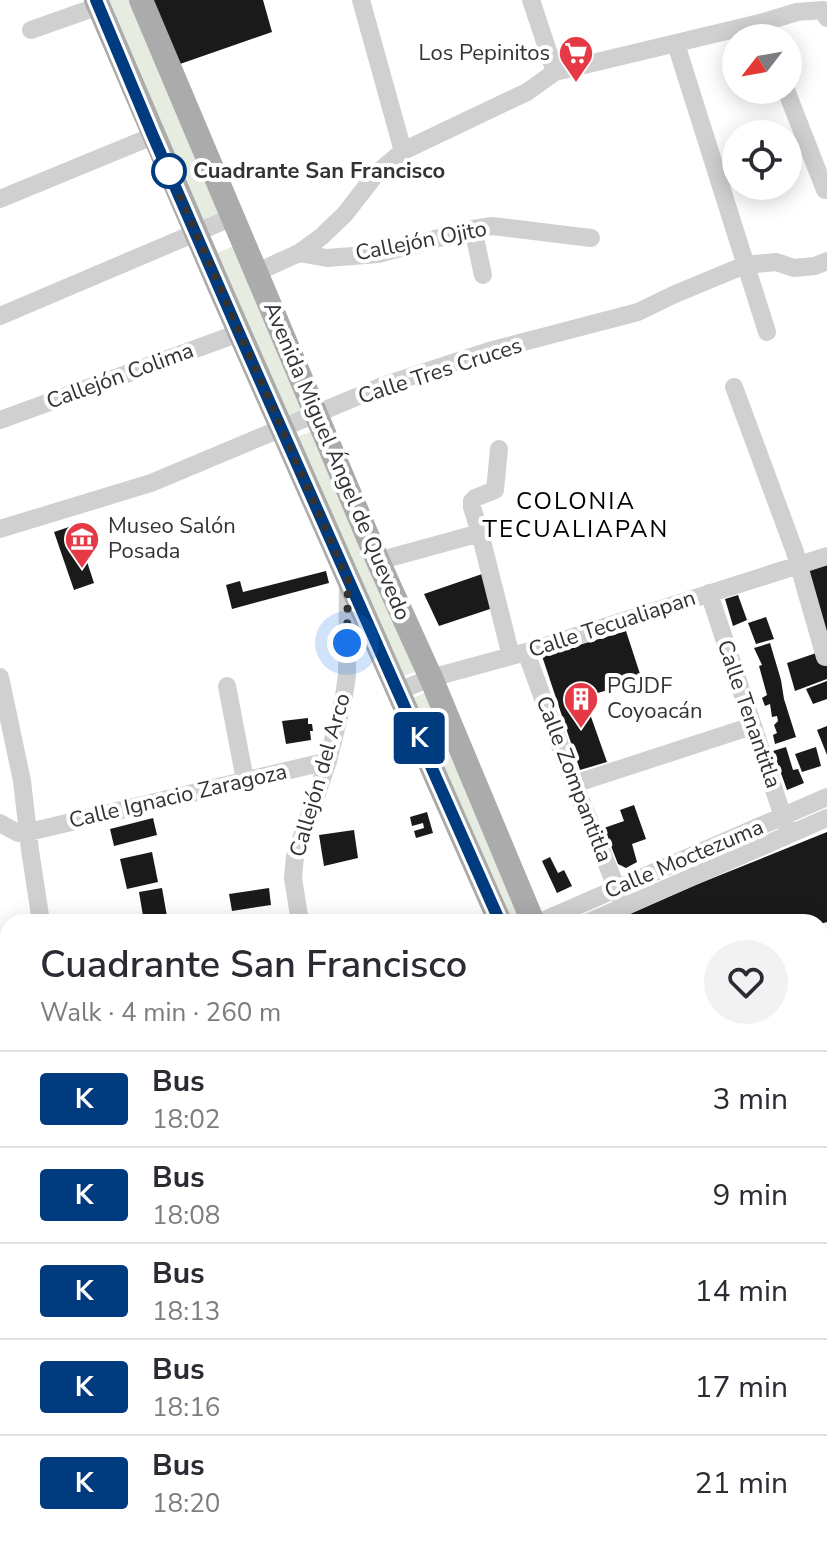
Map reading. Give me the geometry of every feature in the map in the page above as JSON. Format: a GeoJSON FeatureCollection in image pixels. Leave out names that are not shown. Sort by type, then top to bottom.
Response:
{"type":"FeatureCollection","features":[{"type":"Feature","properties":{"kind":"main road","name":"Avenida Miguel Ángel de Quevedo"},"geometry":{"type":"LineString","coordinates":[[141,0],[530,914]]}},
{"type":"Feature","properties":{"kind":"main road","name":"Avenida Miguel Ángel de Quevedo"},"geometry":{"type":"LineString","coordinates":[[97,3],[239,333],[496,914]]}},
{"type":"Feature","properties":{"kind":"street"},"geometry":{"type":"LineString","coordinates":[[361,0],[403,151]]}},
{"type":"Feature","properties":{"kind":"street"},"geometry":{"type":"LineString","coordinates":[[531,0],[555,72]]}},
{"type":"Feature","properties":{"kind":"street"},"geometry":{"type":"LineString","coordinates":[[31,30],[97,3]]}},
{"type":"Feature","properties":{"kind":"street"},"geometry":{"type":"LineString","coordinates":[[772,24],[796,6],[823,10],[827,18]]}},
{"type":"Feature","properties":{"kind":"street"},"geometry":{"type":"LineString","coordinates":[[257,272],[299,253],[321,237],[376,174],[403,151],[527,92],[555,72],[676,44],[722,37]]}},
{"type":"Feature","properties":{"kind":"street"},"geometry":{"type":"LineString","coordinates":[[676,44],[767,332]]}},
{"type":"Feature","properties":{"kind":"street"},"geometry":{"type":"LineString","coordinates":[[791,104],[825,190]]}},
{"type":"Feature","properties":{"kind":"street"},"geometry":{"type":"LineString","coordinates":[[0,199],[153,136]]}},
{"type":"Feature","properties":{"kind":"street"},"geometry":{"type":"LineString","coordinates":[[0,316],[233,217]]}},
{"type":"Feature","properties":{"kind":"street","name":"Callejón Ojito"},"geometry":{"type":"LineString","coordinates":[[299,253],[327,258],[378,254],[492,226],[591,238]]}},
{"type":"Feature","properties":{"kind":"street"},"geometry":{"type":"LineString","coordinates":[[473,229],[483,275]]}},
{"type":"Feature","properties":{"kind":"street"},"geometry":{"type":"LineString","coordinates":[[745,265],[776,262],[794,268],[815,266],[827,261]]}},
{"type":"Feature","properties":{"kind":"street","name":"Calle Tres Cruces"},"geometry":{"type":"LineString","coordinates":[[0,529],[151,483],[385,385],[489,351],[638,312],[745,265]]}},
{"type":"Feature","properties":{"kind":"street","name":"Callejón Colima"},"geometry":{"type":"LineString","coordinates":[[0,420],[239,333]]}},
{"type":"Feature","properties":{"kind":"street"},"geometry":{"type":"LineString","coordinates":[[734,387],[798,565],[825,657]]}},
{"type":"Feature","properties":{"kind":"street","name":"Calle Zompantitla"},"geometry":{"type":"LineString","coordinates":[[499,449],[495,490],[472,501],[472,507],[519,654],[624,906]]}},
{"type":"Feature","properties":{"kind":"street"},"geometry":{"type":"LineString","coordinates":[[378,561],[480,533]]}},
{"type":"Feature","properties":{"kind":"street","name":"Calle Tecualiapan"},"geometry":{"type":"LineString","coordinates":[[398,691],[431,678],[519,654],[827,556]]}},
{"type":"Feature","properties":{"kind":"street","name":"Callejón del Arco"},"geometry":{"type":"LineString","coordinates":[[299,914],[293,878],[295,857],[328,761],[340,718],[347,675],[348,580]]}},
{"type":"Feature","properties":{"kind":"street","name":"Calle Tenantitla"},"geometry":{"type":"LineString","coordinates":[[709,593],[789,835]]}},
{"type":"Feature","properties":{"kind":"street"},"geometry":{"type":"LineString","coordinates":[[0,677],[17,750],[40,914]]}},
{"type":"Feature","properties":{"kind":"street"},"geometry":{"type":"LineString","coordinates":[[227,686],[245,780]]}},
{"type":"Feature","properties":{"kind":"street"},"geometry":{"type":"LineString","coordinates":[[574,784],[752,726]]}},
{"type":"Feature","properties":{"kind":"street","name":"Calle Ignacio Zaragoza"},"geometry":{"type":"LineString","coordinates":[[29,832],[328,761]]}},
{"type":"Feature","properties":{"kind":"street","name":"Calle Moctezuma"},"geometry":{"type":"LineString","coordinates":[[558,914],[827,797]]}},
{"type":"Feature","properties":{"kind":"street","name":"Calle Moctezuma"},"geometry":{"type":"LineString","coordinates":[[606,914],[827,818]]}},
{"type":"Feature","properties":{"kind":"street"},"geometry":{"type":"LineString","coordinates":[[0,823],[18,833],[29,832]]}},
{"type":"Feature","properties":{"kind":"shaded area"},"geometry":{"type":"Polygon","coordinates":[[[107,0],[131,0],[222,214],[202,222],[107,0]]]}},
{"type":"Feature","properties":{"kind":"shaded area"},"geometry":{"type":"Polygon","coordinates":[[[234,246],[307,414],[287,420],[215,254],[234,246]]]}},
{"type":"Feature","properties":{"kind":"shaded area"},"geometry":{"type":"Polygon","coordinates":[[[313,431],[415,672],[400,677],[294,438],[313,431]]]}},
{"type":"Feature","properties":{"kind":"shaded area"},"geometry":{"type":"Polygon","coordinates":[[[427,692],[522,914],[505,914],[410,699],[427,692]]]}},
{"type":"Feature","properties":{"kind":"building"},"geometry":{"type":"Polygon","coordinates":[[[153,0],[263,0],[272,32],[180,64],[153,0]]]}},
{"type":"Feature","properties":{"kind":"building"},"geometry":{"type":"Polygon","coordinates":[[[75,525],[94,583],[74,590],[54,532],[75,525]]]}},
{"type":"Feature","properties":{"kind":"building"},"geometry":{"type":"Polygon","coordinates":[[[827,562],[827,639],[802,569],[827,562]]]}},
{"type":"Feature","properties":{"kind":"building"},"geometry":{"type":"Polygon","coordinates":[[[326,571],[329,583],[232,609],[226,585],[240,581],[243,592],[326,571]]]}},
{"type":"Feature","properties":{"kind":"building"},"geometry":{"type":"Polygon","coordinates":[[[485,573],[493,608],[439,626],[424,594],[485,573]]]}},
{"type":"Feature","properties":{"kind":"building"},"geometry":{"type":"Polygon","coordinates":[[[738,595],[747,620],[733,626],[725,599],[738,595]]]}},
{"type":"Feature","properties":{"kind":"building"},"geometry":{"type":"Polygon","coordinates":[[[766,617],[774,639],[756,644],[748,623],[766,617]]]}},
{"type":"Feature","properties":{"kind":"building","name":"PGJDF Coyoacán"},"geometry":{"type":"Polygon","coordinates":[[[626,631],[642,680],[584,697],[607,762],[580,770],[542,656],[626,631]]]}},
{"type":"Feature","properties":{"kind":"building"},"geometry":{"type":"Polygon","coordinates":[[[770,643],[796,737],[775,744],[773,735],[777,733],[774,725],[778,721],[777,716],[772,717],[770,704],[765,706],[762,698],[767,695],[759,666],[762,665],[754,648],[770,643]]]}},
{"type":"Feature","properties":{"kind":"building"},"geometry":{"type":"Polygon","coordinates":[[[822,651],[827,661],[827,679],[795,691],[787,663],[822,651]]]}},
{"type":"Feature","properties":{"kind":"building"},"geometry":{"type":"Polygon","coordinates":[[[827,681],[827,699],[813,704],[806,689],[827,681]]]}},
{"type":"Feature","properties":{"kind":"building"},"geometry":{"type":"Polygon","coordinates":[[[308,718],[313,731],[310,731],[311,740],[286,744],[282,721],[308,718]]]}},
{"type":"Feature","properties":{"kind":"building"},"geometry":{"type":"Polygon","coordinates":[[[827,726],[827,755],[817,730],[827,726]]]}},
{"type":"Feature","properties":{"kind":"building"},"geometry":{"type":"Polygon","coordinates":[[[786,747],[793,770],[798,769],[804,783],[787,790],[773,751],[786,747]]]}},
{"type":"Feature","properties":{"kind":"building"},"geometry":{"type":"Polygon","coordinates":[[[816,747],[821,766],[802,772],[795,754],[816,747]]]}},
{"type":"Feature","properties":{"kind":"building"},"geometry":{"type":"Polygon","coordinates":[[[634,805],[646,839],[632,844],[637,862],[626,868],[618,864],[604,828],[624,821],[620,810],[634,805]]]}},
{"type":"Feature","properties":{"kind":"building"},"geometry":{"type":"Polygon","coordinates":[[[427,812],[433,833],[416,838],[414,831],[424,828],[423,823],[412,826],[410,817],[427,812]]]}},
{"type":"Feature","properties":{"kind":"building"},"geometry":{"type":"Polygon","coordinates":[[[153,818],[157,835],[114,846],[110,829],[153,818]]]}},
{"type":"Feature","properties":{"kind":"building"},"geometry":{"type":"Polygon","coordinates":[[[354,830],[358,858],[324,866],[319,835],[354,830]]]}},
{"type":"Feature","properties":{"kind":"building"},"geometry":{"type":"Polygon","coordinates":[[[827,832],[827,914],[630,914],[827,832]]]}},
{"type":"Feature","properties":{"kind":"building"},"geometry":{"type":"Polygon","coordinates":[[[152,852],[158,882],[127,889],[120,859],[152,852]]]}},
{"type":"Feature","properties":{"kind":"building"},"geometry":{"type":"Polygon","coordinates":[[[550,857],[558,873],[564,870],[572,886],[557,893],[542,861],[550,857]]]}},
{"type":"Feature","properties":{"kind":"building"},"geometry":{"type":"Polygon","coordinates":[[[162,888],[167,914],[143,914],[139,892],[162,888]]]}},
{"type":"Feature","properties":{"kind":"building"},"geometry":{"type":"Polygon","coordinates":[[[269,888],[271,905],[232,911],[229,894],[269,888]]]}},
{"type":"Feature","properties":{"kind":"bus line","name":"K"},"geometry":{"type":"LineString","coordinates":[[96,0],[239,333],[496,914]]}},
{"type":"Feature","properties":{"kind":"place","name":"Los Pepinitos"},"geometry":{"type":"Point","coordinates":[576,84]}},
{"type":"Feature","properties":{"kind":"place","name":"Cuadrante San Francisco"},"geometry":{"type":"Point","coordinates":[169,171]}},
{"type":"Feature","properties":{"kind":"place","name":"Museo Salón Posada"},"geometry":{"type":"Point","coordinates":[82,570]}},
{"type":"Feature","properties":{"kind":"place","name":"PGJDF Coyoacán"},"geometry":{"type":"Point","coordinates":[581,730]}},
{"type":"Feature","properties":{"kind":"district","name":"COLONIA TECUALIAPAN"},"geometry":{"type":"Point","coordinates":[576,515]}},
{"type":"Feature","properties":{"kind":"route"},"geometry":{"type":"LineString","coordinates":[[169,171],[348,580],[347,643]]}}]}
